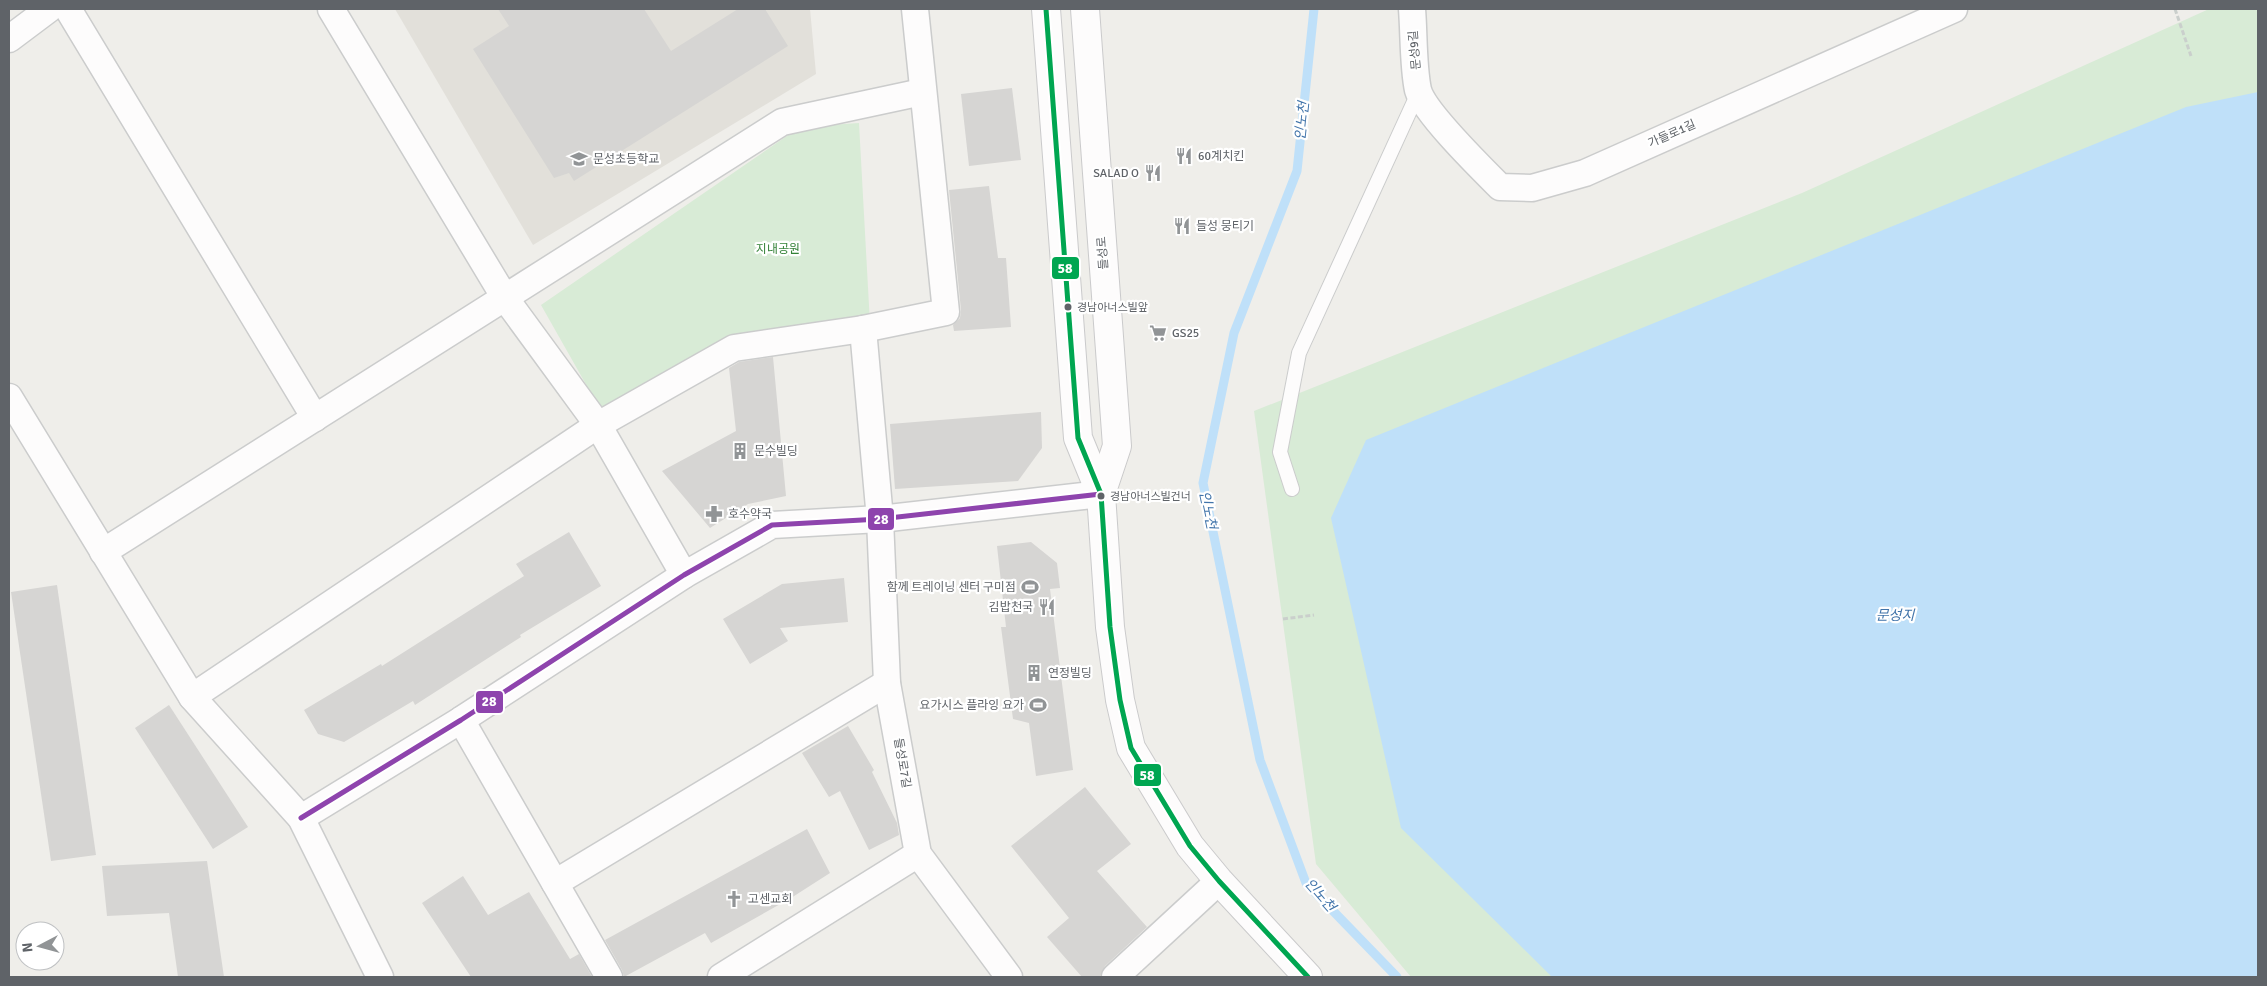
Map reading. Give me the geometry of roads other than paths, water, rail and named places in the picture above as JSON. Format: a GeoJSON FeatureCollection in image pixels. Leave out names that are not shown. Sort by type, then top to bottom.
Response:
{"type":"FeatureCollection","features":[{"type":"Feature","properties":{"kind":"street"},"geometry":{"type":"LineString","coordinates":[[9,39],[49,9]]}},
{"type":"Feature","properties":{"kind":"street"},"geometry":{"type":"LineString","coordinates":[[68,9],[314,418]]}},
{"type":"Feature","properties":{"kind":"street"},"geometry":{"type":"LineString","coordinates":[[331,9],[504,298],[598,425],[684,575]]}},
{"type":"Feature","properties":{"kind":"street"},"geometry":{"type":"LineString","coordinates":[[192,697],[598,425],[734,348],[863,329],[946,312],[915,9]]}},
{"type":"Feature","properties":{"kind":"street","name":"들성로"},"geometry":{"type":"LineString","coordinates":[[1046,9],[1078,438],[1101,494],[1110,627],[1120,700],[1131,748],[1190,846],[1219,881],[1308,977]]}},
{"type":"Feature","properties":{"kind":"street","name":"들성로"},"geometry":{"type":"LineString","coordinates":[[1085,9],[1117,446],[1101,494]]}},
{"type":"Feature","properties":{"kind":"street","name":"문성9길"},"geometry":{"type":"LineString","coordinates":[[1412,9],[1419,91]]}},
{"type":"Feature","properties":{"kind":"street","name":"가들로1길"},"geometry":{"type":"LineString","coordinates":[[1419,91],[1425,104],[1472,160],[1500,187],[1532,188],[1585,173],[1954,9]]}},
{"type":"Feature","properties":{"kind":"street"},"geometry":{"type":"LineString","coordinates":[[103,552],[782,122],[922,92]]}},
{"type":"Feature","properties":{"kind":"street","name":"들성로7길"},"geometry":{"type":"LineString","coordinates":[[863,329],[880,519],[887,683],[918,854],[1009,977]]}},
{"type":"Feature","properties":{"kind":"street"},"geometry":{"type":"LineString","coordinates":[[9,397],[192,697],[301,818],[380,977]]}},
{"type":"Feature","properties":{"kind":"street"},"geometry":{"type":"LineString","coordinates":[[301,818],[461,720],[684,575],[772,525],[880,519],[1101,494]]}},
{"type":"Feature","properties":{"kind":"street"},"geometry":{"type":"LineString","coordinates":[[555,883],[887,683]]}},
{"type":"Feature","properties":{"kind":"street"},"geometry":{"type":"LineString","coordinates":[[461,720],[609,977]]}},
{"type":"Feature","properties":{"kind":"street"},"geometry":{"type":"LineString","coordinates":[[721,977],[918,854]]}},
{"type":"Feature","properties":{"kind":"street"},"geometry":{"type":"LineString","coordinates":[[1115,977],[1219,881]]}},
{"type":"Feature","properties":{"kind":"lane"},"geometry":{"type":"LineString","coordinates":[[1292,489],[1280,452],[1299,353],[1419,91]]}},
{"type":"Feature","properties":{"kind":"water","name":"문성지"},"geometry":{"type":"Polygon","coordinates":[[[2258,92],[2258,977],[1552,977],[1401,828],[1331,518],[1366,440],[2186,107],[2258,92]]]}},
{"type":"Feature","properties":{"kind":"waterway","name":"인노천"},"geometry":{"type":"LineString","coordinates":[[1314,9],[1297,171],[1234,333],[1203,483],[1260,760],[1306,883],[1397,977]]}},
{"type":"Feature","properties":{"kind":"place","name":"60계치킨"},"geometry":{"type":"Point","coordinates":[1184,156]}},
{"type":"Feature","properties":{"kind":"place","name":"문성초등학교"},"geometry":{"type":"Point","coordinates":[579,159]}},
{"type":"Feature","properties":{"kind":"place","name":"SALAD O"},"geometry":{"type":"Point","coordinates":[1153,173]}},
{"type":"Feature","properties":{"kind":"place","name":"들성 뭉티기"},"geometry":{"type":"Point","coordinates":[1182,226]}},
{"type":"Feature","properties":{"kind":"place","name":"경남아너스빌앞"},"geometry":{"type":"Point","coordinates":[1068,307]}},
{"type":"Feature","properties":{"kind":"place","name":"GS25"},"geometry":{"type":"Point","coordinates":[1158,333]}},
{"type":"Feature","properties":{"kind":"place","name":"문수빌딩"},"geometry":{"type":"Point","coordinates":[740,451]}},
{"type":"Feature","properties":{"kind":"place","name":"경남아너스빌건너"},"geometry":{"type":"Point","coordinates":[1101,496]}},
{"type":"Feature","properties":{"kind":"place","name":"호수약국"},"geometry":{"type":"Point","coordinates":[714,514]}},
{"type":"Feature","properties":{"kind":"place","name":"함께 트레이닝 센터 구미점"},"geometry":{"type":"Point","coordinates":[1030,587]}},
{"type":"Feature","properties":{"kind":"place","name":"김밥천국"},"geometry":{"type":"Point","coordinates":[1047,607]}},
{"type":"Feature","properties":{"kind":"place","name":"연정빌딩"},"geometry":{"type":"Point","coordinates":[1034,673]}},
{"type":"Feature","properties":{"kind":"place","name":"요가시스 플라잉 요가"},"geometry":{"type":"Point","coordinates":[1038,705]}},
{"type":"Feature","properties":{"kind":"place","name":"고센교회"},"geometry":{"type":"Point","coordinates":[734,899]}},
{"type":"Feature","properties":{"kind":"park label","name":"지내공원"},"geometry":{"type":"Point","coordinates":[778,249]}}]}
